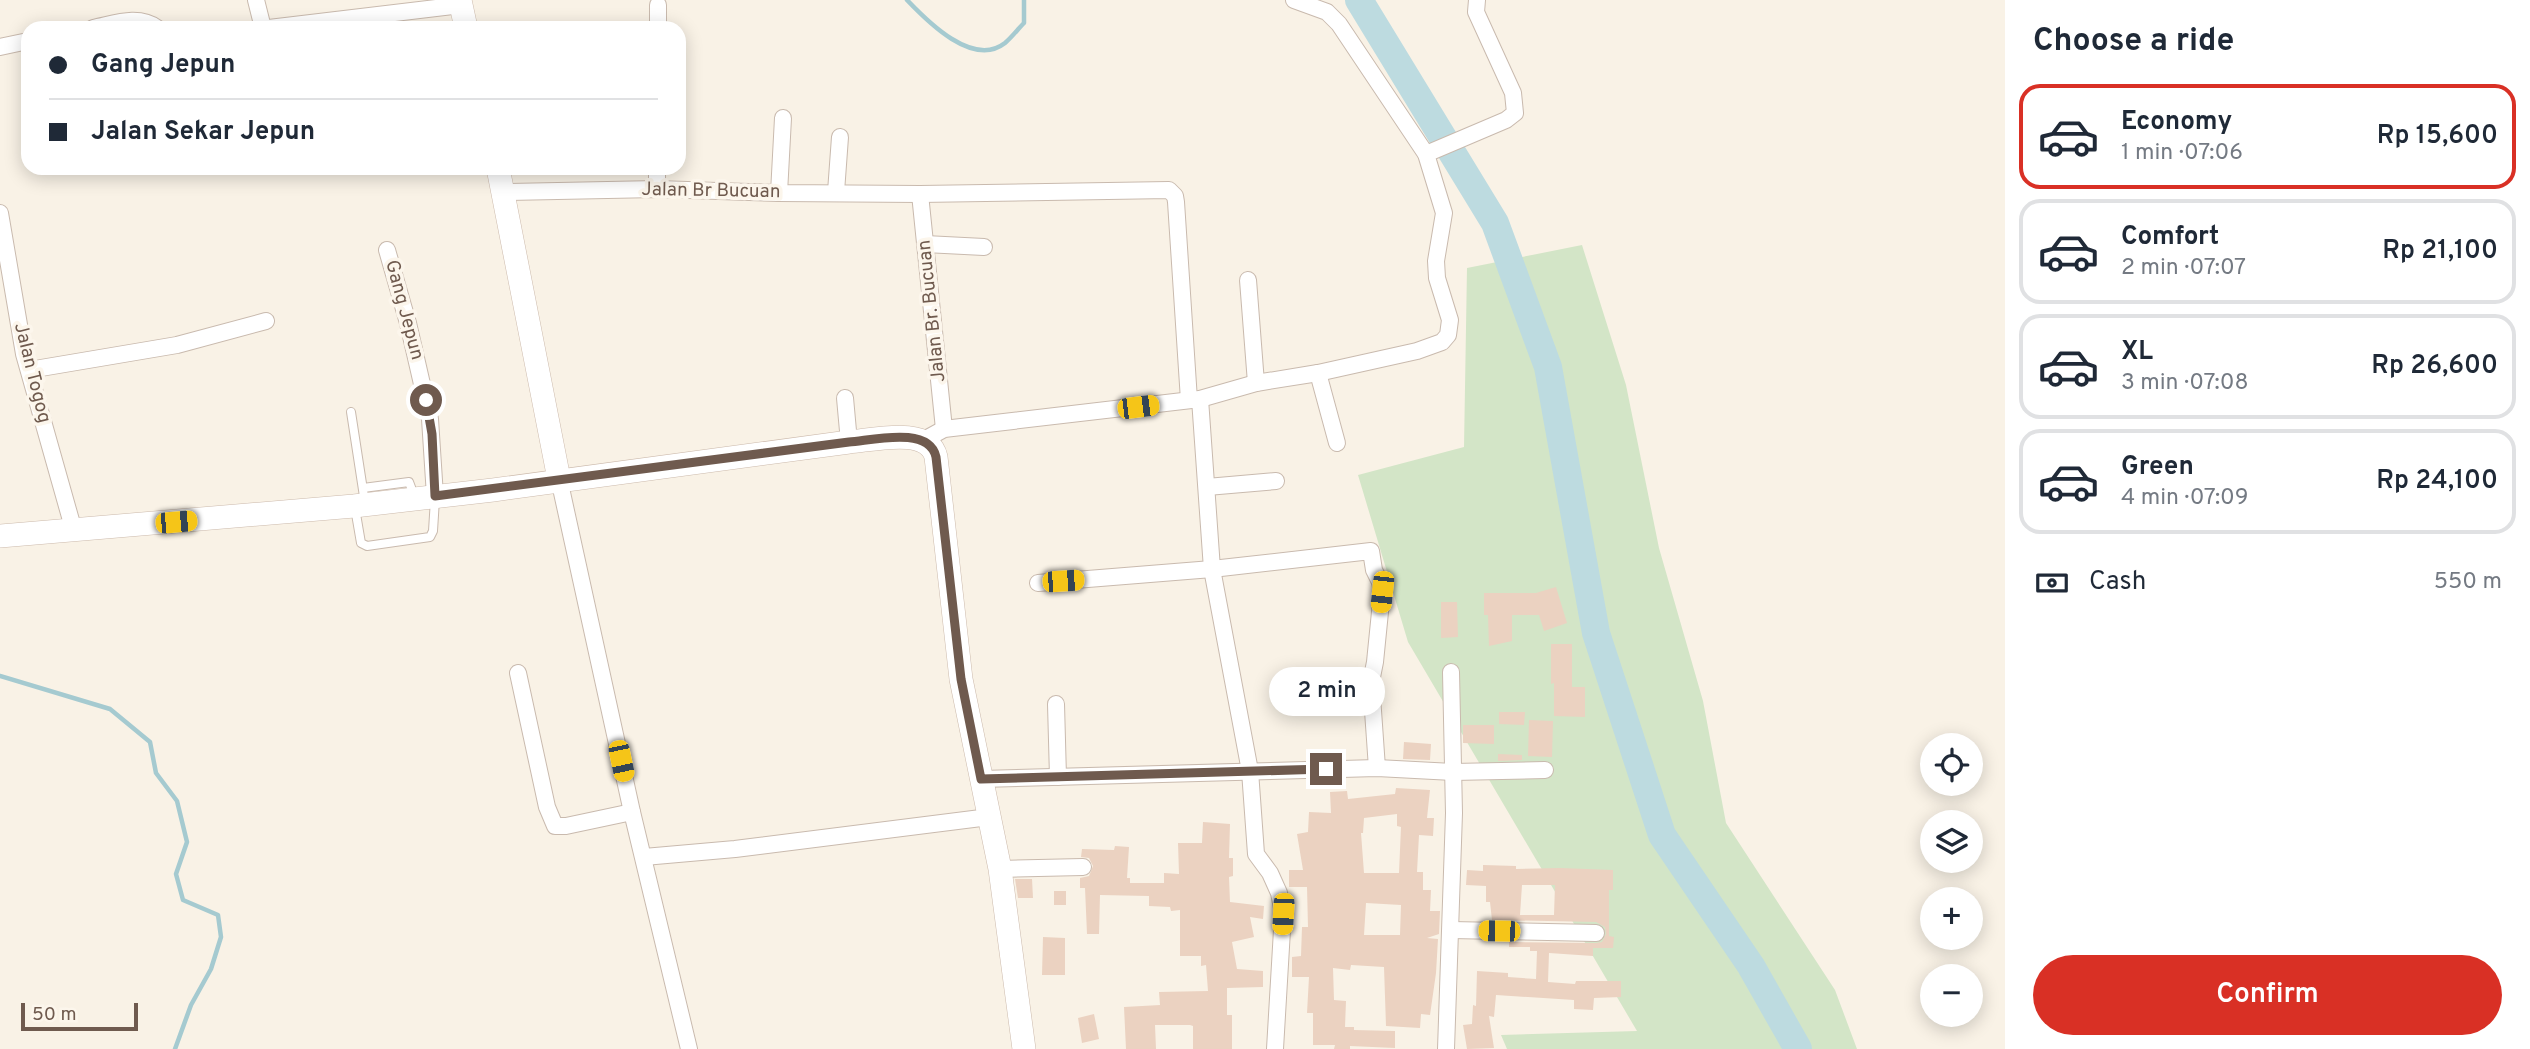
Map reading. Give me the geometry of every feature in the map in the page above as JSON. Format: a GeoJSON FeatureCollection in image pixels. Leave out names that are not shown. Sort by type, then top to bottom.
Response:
{"type":"FeatureCollection","features":[{"type":"Feature","properties":{"kind":"main road"},"geometry":{"type":"LineString","coordinates":[[460,3],[464,21]]}},
{"type":"Feature","properties":{"kind":"main road"},"geometry":{"type":"LineString","coordinates":[[500,175],[559,479]]}},
{"type":"Feature","properties":{"kind":"main road"},"geometry":{"type":"LineString","coordinates":[[0,536],[74,531],[361,499],[425,497],[849,442],[905,438],[924,440],[934,448],[936,457],[961,679],[1000,869],[1024,1049]]}},
{"type":"Feature","properties":{"kind":"street"},"geometry":{"type":"LineString","coordinates":[[256,0],[261,21]]}},
{"type":"Feature","properties":{"kind":"street"},"geometry":{"type":"LineString","coordinates":[[924,440],[944,429],[1195,400],[1256,383],[1318,373],[1417,351],[1442,342],[1448,335],[1451,320],[1437,278],[1436,261],[1444,213],[1429,153],[1339,24],[1328,12],[1294,0]]}},
{"type":"Feature","properties":{"kind":"street"},"geometry":{"type":"LineString","coordinates":[[1429,153],[1515,113],[1516,104],[1476,12],[1477,0]]}},
{"type":"Feature","properties":{"kind":"street"},"geometry":{"type":"LineString","coordinates":[[322,21],[460,3]]}},
{"type":"Feature","properties":{"kind":"street"},"geometry":{"type":"LineString","coordinates":[[658,5],[658,21]]}},
{"type":"Feature","properties":{"kind":"street"},"geometry":{"type":"LineString","coordinates":[[0,47],[21,42]]}},
{"type":"Feature","properties":{"kind":"street"},"geometry":{"type":"LineString","coordinates":[[779,193],[783,118]]}},
{"type":"Feature","properties":{"kind":"street"},"geometry":{"type":"LineString","coordinates":[[836,192],[840,137]]}},
{"type":"Feature","properties":{"kind":"street"},"geometry":{"type":"LineString","coordinates":[[657,175],[657,189]]}},
{"type":"Feature","properties":{"kind":"street","name":"Jalan Br Bucuan"},"geometry":{"type":"LineString","coordinates":[[503,191],[657,189],[920,194],[1169,190],[1176,202],[1195,400]]}},
{"type":"Feature","properties":{"kind":"street","name":"Jalan Br. Bucuan"},"geometry":{"type":"LineString","coordinates":[[920,194],[944,429]]}},
{"type":"Feature","properties":{"kind":"street","name":"Jalan Togog"},"geometry":{"type":"LineString","coordinates":[[0,213],[24,355],[74,531]]}},
{"type":"Feature","properties":{"kind":"street"},"geometry":{"type":"LineString","coordinates":[[925,244],[984,247]]}},
{"type":"Feature","properties":{"kind":"street","name":"Gang Jepun"},"geometry":{"type":"LineString","coordinates":[[387,250],[408,323],[430,419],[425,497]]}},
{"type":"Feature","properties":{"kind":"street"},"geometry":{"type":"LineString","coordinates":[[1248,280],[1256,383]]}},
{"type":"Feature","properties":{"kind":"street"},"geometry":{"type":"LineString","coordinates":[[29,370],[177,345],[266,320]]}},
{"type":"Feature","properties":{"kind":"street"},"geometry":{"type":"LineString","coordinates":[[1318,373],[1336,443]]}},
{"type":"Feature","properties":{"kind":"street"},"geometry":{"type":"LineString","coordinates":[[845,398],[849,442]]}},
{"type":"Feature","properties":{"kind":"street"},"geometry":{"type":"LineString","coordinates":[[1195,400],[1207,487],[1212,569],[1250,771],[1256,854],[1270,873],[1279,892],[1283,914],[1275,1049]]}},
{"type":"Feature","properties":{"kind":"street"},"geometry":{"type":"LineString","coordinates":[[559,479],[632,812],[689,1049]]}},
{"type":"Feature","properties":{"kind":"street"},"geometry":{"type":"LineString","coordinates":[[1207,487],[1276,481]]}},
{"type":"Feature","properties":{"kind":"street"},"geometry":{"type":"LineString","coordinates":[[1038,583],[1212,569],[1366,550],[1373,553],[1374,570],[1382,592],[1376,662],[1371,682],[1377,768]]}},
{"type":"Feature","properties":{"kind":"street"},"geometry":{"type":"LineString","coordinates":[[1446,1049],[1451,930],[1451,672]]}},
{"type":"Feature","properties":{"kind":"street"},"geometry":{"type":"LineString","coordinates":[[518,673],[547,807],[555,826],[632,812]]}},
{"type":"Feature","properties":{"kind":"street"},"geometry":{"type":"LineString","coordinates":[[1056,704],[1058,777]]}},
{"type":"Feature","properties":{"kind":"street"},"geometry":{"type":"LineString","coordinates":[[981,779],[1377,768],[1453,772],[1545,770]]}},
{"type":"Feature","properties":{"kind":"street"},"geometry":{"type":"LineString","coordinates":[[644,857],[735,849],[989,817]]}},
{"type":"Feature","properties":{"kind":"street"},"geometry":{"type":"LineString","coordinates":[[1000,869],[1083,866]]}},
{"type":"Feature","properties":{"kind":"street"},"geometry":{"type":"LineString","coordinates":[[1451,930],[1596,933]]}},
{"type":"Feature","properties":{"kind":"lane"},"geometry":{"type":"LineString","coordinates":[[351,412],[361,499],[361,543],[367,546],[430,537],[433,531],[425,497]]}},
{"type":"Feature","properties":{"kind":"green space"},"geometry":{"type":"Polygon","coordinates":[[[1582,245],[1626,385],[1659,548],[1703,701],[1726,823],[1835,990],[1857,1049],[1507,1049],[1501,1035],[1637,1031],[1408,642],[1358,475],[1464,447],[1467,268],[1582,245]]]}},
{"type":"Feature","properties":{"kind":"building"},"geometry":{"type":"Polygon","coordinates":[[[1556,587],[1567,623],[1544,631],[1539,615],[1512,615],[1512,641],[1489,646],[1484,593],[1536,593],[1556,587]]]}},
{"type":"Feature","properties":{"kind":"building"},"geometry":{"type":"Polygon","coordinates":[[[1441,602],[1457,602],[1458,637],[1441,638],[1441,602]]]}},
{"type":"Feature","properties":{"kind":"building"},"geometry":{"type":"Polygon","coordinates":[[[1551,644],[1572,644],[1572,687],[1585,687],[1585,717],[1554,716],[1551,644]]]}},
{"type":"Feature","properties":{"kind":"building"},"geometry":{"type":"Polygon","coordinates":[[[1499,712],[1525,712],[1524,725],[1499,724],[1499,712]]]}},
{"type":"Feature","properties":{"kind":"building"},"geometry":{"type":"Polygon","coordinates":[[[1529,720],[1553,721],[1552,757],[1528,756],[1529,720]]]}},
{"type":"Feature","properties":{"kind":"building"},"geometry":{"type":"Polygon","coordinates":[[[1463,725],[1494,725],[1494,744],[1463,743],[1463,725]]]}},
{"type":"Feature","properties":{"kind":"building"},"geometry":{"type":"Polygon","coordinates":[[[1404,742],[1431,744],[1430,760],[1403,759],[1404,742]]]}},
{"type":"Feature","properties":{"kind":"building"},"geometry":{"type":"Polygon","coordinates":[[[1498,754],[1522,755],[1522,760],[1498,761],[1498,754]]]}},
{"type":"Feature","properties":{"kind":"building"},"geometry":{"type":"Polygon","coordinates":[[[1396,788],[1430,790],[1427,818],[1434,818],[1433,836],[1419,835],[1417,872],[1423,872],[1423,890],[1431,890],[1430,911],[1440,911],[1439,934],[1427,938],[1438,939],[1430,1015],[1421,1014],[1420,1028],[1386,1026],[1384,967],[1351,965],[1350,970],[1333,968],[1334,1000],[1346,1001],[1345,1027],[1354,1027],[1354,1030],[1395,1031],[1395,1048],[1350,1046],[1350,1049],[1334,1049],[1335,1045],[1313,1045],[1313,1013],[1307,1013],[1309,977],[1292,977],[1292,957],[1301,956],[1302,927],[1308,927],[1307,887],[1289,887],[1289,870],[1303,870],[1297,834],[1308,832],[1309,812],[1331,813],[1330,792],[1347,791],[1348,799],[1395,794],[1396,788]],[[1397,814],[1364,818],[1361,833],[1364,873],[1399,873],[1401,827],[1397,826],[1397,814]],[[1366,903],[1364,935],[1400,935],[1401,905],[1366,903]]]}},
{"type":"Feature","properties":{"kind":"building"},"geometry":{"type":"Polygon","coordinates":[[[1203,822],[1230,824],[1229,858],[1233,858],[1233,876],[1229,877],[1230,902],[1264,906],[1263,919],[1250,917],[1254,937],[1232,942],[1237,969],[1263,971],[1263,987],[1227,988],[1227,1015],[1232,1015],[1232,1049],[1193,1049],[1193,1026],[1155,1025],[1156,1049],[1126,1049],[1124,1007],[1160,1005],[1159,992],[1208,991],[1206,965],[1201,966],[1201,956],[1180,956],[1180,910],[1171,911],[1170,907],[1149,906],[1149,896],[1100,895],[1099,934],[1087,934],[1085,888],[1080,888],[1080,878],[1089,876],[1093,866],[1089,858],[1081,857],[1082,849],[1114,850],[1115,846],[1129,847],[1127,878],[1130,878],[1130,883],[1164,883],[1164,873],[1179,874],[1178,843],[1202,843],[1203,822]]]}},
{"type":"Feature","properties":{"kind":"building"},"geometry":{"type":"Polygon","coordinates":[[[1483,865],[1516,866],[1516,869],[1613,870],[1613,890],[1609,890],[1609,936],[1614,937],[1613,948],[1593,948],[1593,956],[1549,953],[1548,982],[1575,984],[1576,981],[1621,981],[1621,997],[1594,998],[1593,1010],[1574,1009],[1574,1000],[1496,995],[1494,1017],[1489,1016],[1494,1048],[1467,1049],[1463,1025],[1472,1024],[1473,1005],[1476,1006],[1477,971],[1508,973],[1508,977],[1536,979],[1537,951],[1530,951],[1530,947],[1509,947],[1509,942],[1596,943],[1602,942],[1606,934],[1605,927],[1596,922],[1492,920],[1490,902],[1486,902],[1486,886],[1466,885],[1467,870],[1483,871],[1483,865]],[[1522,885],[1520,915],[1554,915],[1555,885],[1522,885]]]}},
{"type":"Feature","properties":{"kind":"building"},"geometry":{"type":"Polygon","coordinates":[[[1015,879],[1032,879],[1033,898],[1018,898],[1015,879]]]}},
{"type":"Feature","properties":{"kind":"building"},"geometry":{"type":"Polygon","coordinates":[[[1054,891],[1066,891],[1066,905],[1054,905],[1054,891]]]}},
{"type":"Feature","properties":{"kind":"building"},"geometry":{"type":"Polygon","coordinates":[[[1043,937],[1065,938],[1065,975],[1042,975],[1043,937]]]}},
{"type":"Feature","properties":{"kind":"building"},"geometry":{"type":"Polygon","coordinates":[[[1094,1014],[1099,1039],[1082,1043],[1078,1018],[1094,1014]]]}},
{"type":"Feature","properties":{"kind":"waterway"},"geometry":{"type":"LineString","coordinates":[[907,0],[951,39],[979,50],[992,49],[1005,43],[1024,23],[1024,0]]}},
{"type":"Feature","properties":{"kind":"waterway"},"geometry":{"type":"LineString","coordinates":[[1359,0],[1495,223],[1548,367],[1596,633],[1662,835],[1751,966],[1798,1049]]}},
{"type":"Feature","properties":{"kind":"waterway"},"geometry":{"type":"LineString","coordinates":[[0,676],[110,709],[150,742],[156,773],[177,801],[187,842],[176,874],[183,900],[218,915],[221,937],[211,969],[191,1005],[175,1049]]}},
{"type":"Feature","properties":{"kind":"route"},"geometry":{"type":"LineString","coordinates":[[426,400],[432,434],[435,496],[849,442],[905,438],[924,440],[934,448],[936,457],[961,679],[981,779],[1326,769]]}}]}
